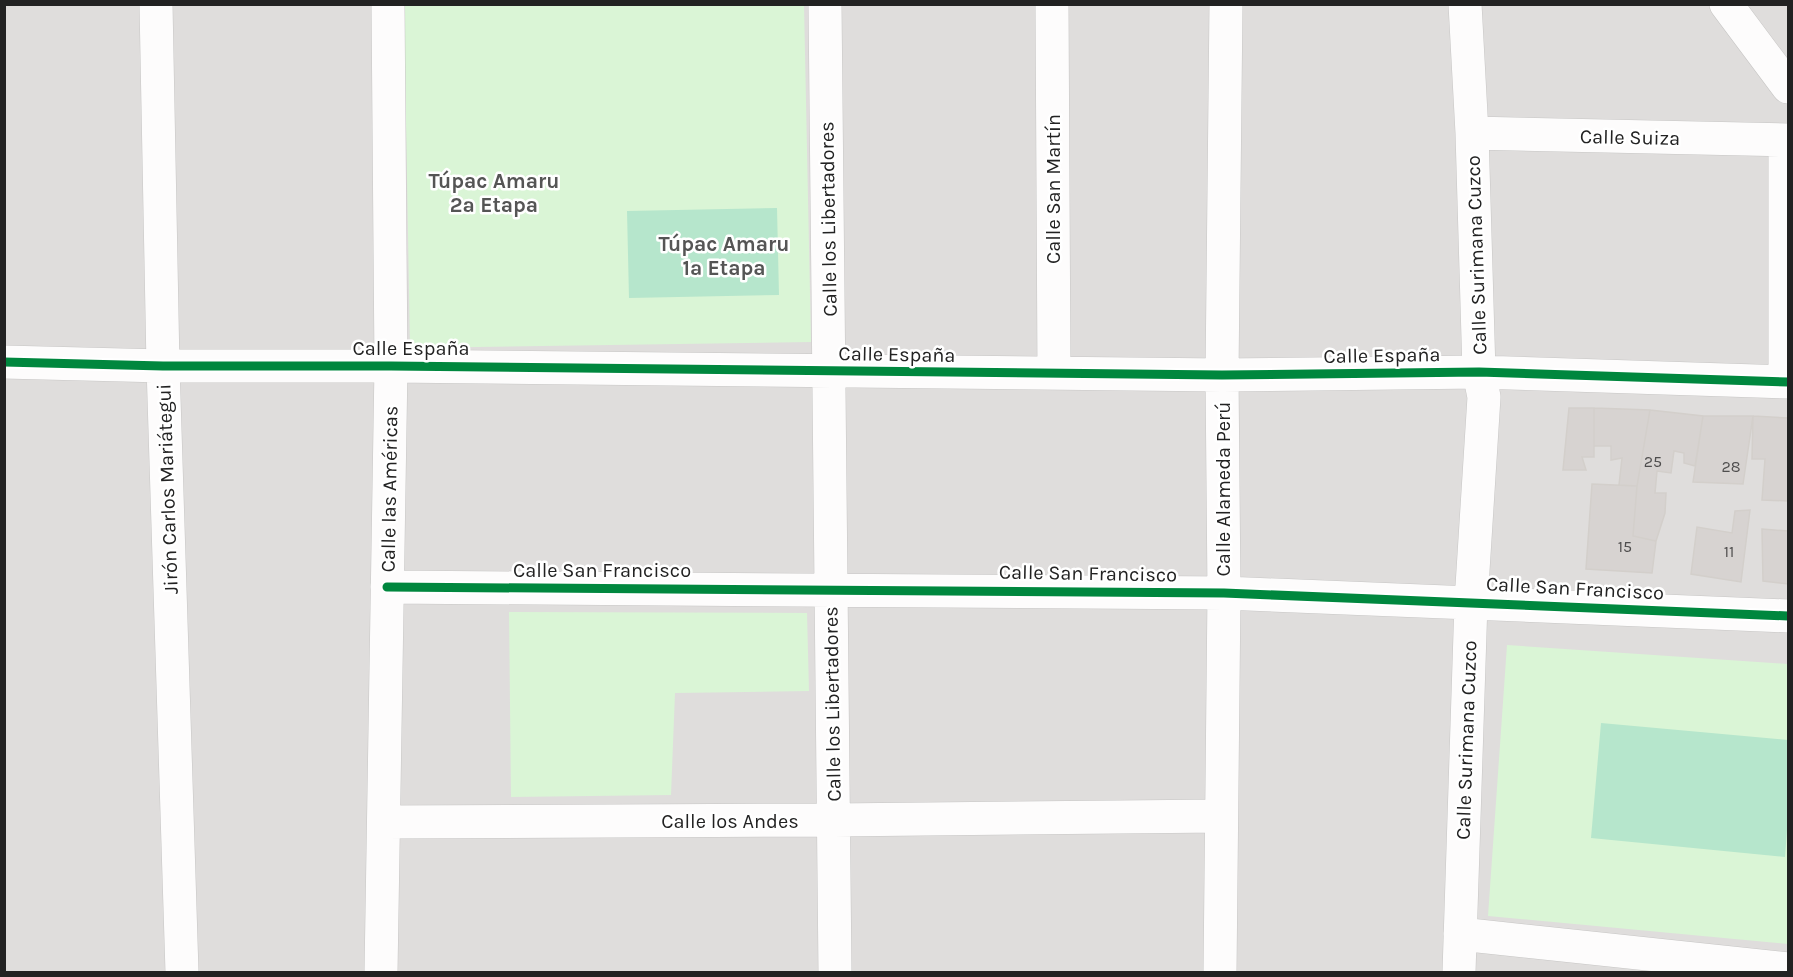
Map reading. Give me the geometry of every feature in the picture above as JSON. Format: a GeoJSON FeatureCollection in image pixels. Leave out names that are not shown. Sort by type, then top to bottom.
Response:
{"type":"FeatureCollection","features":[{"type":"Feature","properties":{"kind":"street","name":"Jirón Carlos Mariátegui"},"geometry":{"type":"LineString","coordinates":[[156,4],[163,366],[182,972]]}},
{"type":"Feature","properties":{"kind":"street","name":"Calle las Américas"},"geometry":{"type":"LineString","coordinates":[[381,972],[391,366],[388,4]]}},
{"type":"Feature","properties":{"kind":"street","name":"Calle los Libertadores"},"geometry":{"type":"LineString","coordinates":[[825,4],[831,371],[835,972]]}},
{"type":"Feature","properties":{"kind":"street","name":"Calle San Martín"},"geometry":{"type":"LineString","coordinates":[[1052,4],[1054,373]]}},
{"type":"Feature","properties":{"kind":"street","name":"Calle Alameda Perú"},"geometry":{"type":"LineString","coordinates":[[1220,972],[1226,4]]}},
{"type":"Feature","properties":{"kind":"street","name":"Calle Surimana Cuzco"},"geometry":{"type":"LineString","coordinates":[[1459,972],[1471,602],[1485,397],[1479,372],[1472,134],[1465,4]]}},
{"type":"Feature","properties":{"kind":"street"},"geometry":{"type":"LineString","coordinates":[[1726,4],[1788,87]]}},
{"type":"Feature","properties":{"kind":"street","name":"Calle Suiza"},"geometry":{"type":"LineString","coordinates":[[1472,134],[1787,140]]}},
{"type":"Feature","properties":{"kind":"street"},"geometry":{"type":"LineString","coordinates":[[1787,140],[1787,382]]}},
{"type":"Feature","properties":{"kind":"street","name":"Calle España"},"geometry":{"type":"LineString","coordinates":[[4,362],[163,366],[391,366],[1222,375],[1479,372],[1787,382]]}},
{"type":"Feature","properties":{"kind":"street","name":"Calle San Francisco"},"geometry":{"type":"LineString","coordinates":[[387,587],[1224,592],[1788,616]]}},
{"type":"Feature","properties":{"kind":"street","name":"Calle los Andes"},"geometry":{"type":"LineString","coordinates":[[384,822],[1221,816]]}},
{"type":"Feature","properties":{"kind":"street"},"geometry":{"type":"LineString","coordinates":[[1460,934],[1788,969]]}},
{"type":"Feature","properties":{"kind":"shaded area"},"geometry":{"type":"Polygon","coordinates":[[[5,5],[1788,5],[1788,972],[5,972],[5,5]]]}},
{"type":"Feature","properties":{"kind":"green space"},"geometry":{"type":"Polygon","coordinates":[[[404,5],[804,5],[811,342],[410,348],[404,5]]]}},
{"type":"Feature","properties":{"kind":"green space"},"geometry":{"type":"Polygon","coordinates":[[[777,208],[779,295],[629,298],[627,211],[777,208]]]}},
{"type":"Feature","properties":{"kind":"green space"},"geometry":{"type":"Polygon","coordinates":[[[509,612],[807,613],[809,691],[675,693],[671,795],[511,797],[509,612]]]}},
{"type":"Feature","properties":{"kind":"green space"},"geometry":{"type":"Polygon","coordinates":[[[1507,645],[1788,664],[1788,944],[1488,916],[1507,645]]]}},
{"type":"Feature","properties":{"kind":"green space"},"geometry":{"type":"Polygon","coordinates":[[[1601,723],[1788,740],[1788,817],[1785,857],[1591,838],[1601,723]]]}},
{"type":"Feature","properties":{"kind":"building"},"geometry":{"type":"Polygon","coordinates":[[[1569,408],[1594,408],[1594,457],[1582,457],[1586,470],[1563,470],[1569,408]]]}},
{"type":"Feature","properties":{"kind":"building"},"geometry":{"type":"Polygon","coordinates":[[[1594,408],[1650,410],[1637,486],[1619,485],[1622,458],[1611,460],[1611,446],[1594,446],[1594,408]]]}},
{"type":"Feature","properties":{"kind":"building"},"geometry":{"type":"Polygon","coordinates":[[[1650,410],[1703,416],[1695,466],[1684,463],[1684,453],[1674,451],[1671,473],[1657,471],[1655,493],[1666,493],[1665,513],[1656,541],[1633,536],[1637,486],[1650,410]]]}},
{"type":"Feature","properties":{"kind":"building"},"geometry":{"type":"Polygon","coordinates":[[[1703,416],[1753,416],[1743,484],[1693,482],[1703,416]]]}},
{"type":"Feature","properties":{"kind":"building"},"geometry":{"type":"Polygon","coordinates":[[[1753,416],[1788,418],[1788,501],[1762,500],[1765,459],[1752,459],[1753,416]]]}},
{"type":"Feature","properties":{"kind":"building"},"geometry":{"type":"Polygon","coordinates":[[[1592,484],[1637,486],[1633,536],[1656,541],[1652,573],[1586,569],[1592,484]]]}},
{"type":"Feature","properties":{"kind":"building"},"geometry":{"type":"Polygon","coordinates":[[[1750,510],[1741,582],[1691,574],[1697,527],[1732,533],[1735,511],[1750,510]]]}},
{"type":"Feature","properties":{"kind":"building"},"geometry":{"type":"Polygon","coordinates":[[[1762,529],[1788,531],[1788,584],[1763,581],[1762,529]]]}},
{"type":"Feature","properties":{"kind":"cycle path"},"geometry":{"type":"LineString","coordinates":[[4,362],[163,366],[391,366],[1222,375],[1479,372],[1788,382]]}},
{"type":"Feature","properties":{"kind":"cycle path"},"geometry":{"type":"LineString","coordinates":[[387,587],[1224,593],[1788,616]]}},
{"type":"Feature","properties":{"kind":"district","name":"Túpac Amaru 2ª Etapa"},"geometry":{"type":"Point","coordinates":[494,193]}},
{"type":"Feature","properties":{"kind":"district","name":"Túpac Amaru 1ª Etapa"},"geometry":{"type":"Point","coordinates":[724,256]}}]}
